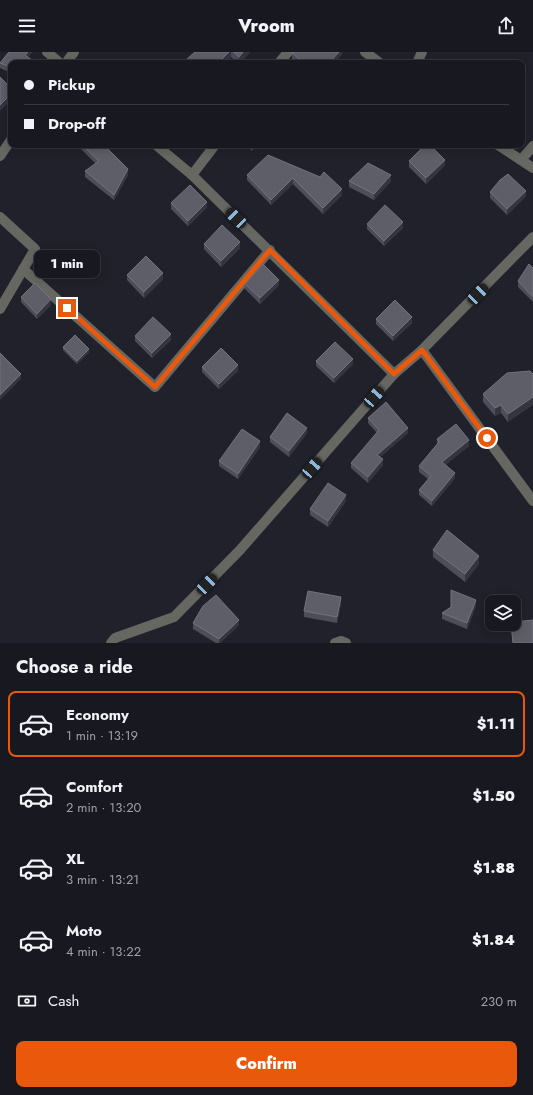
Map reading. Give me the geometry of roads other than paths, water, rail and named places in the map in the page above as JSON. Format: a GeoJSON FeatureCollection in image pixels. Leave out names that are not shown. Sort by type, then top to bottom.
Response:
{"type":"FeatureCollection","features":[{"type":"Feature","properties":{"kind":"street"},"geometry":{"type":"LineString","coordinates":[[47,52],[56,60]]}},
{"type":"Feature","properties":{"kind":"street"},"geometry":{"type":"LineString","coordinates":[[365,52],[376,60]]}},
{"type":"Feature","properties":{"kind":"street"},"geometry":{"type":"LineString","coordinates":[[0,156],[8,144]]}},
{"type":"Feature","properties":{"kind":"street"},"geometry":{"type":"LineString","coordinates":[[521,160],[533,146]]}},
{"type":"Feature","properties":{"kind":"street"},"geometry":{"type":"LineString","coordinates":[[160,148],[192,175],[270,250],[394,374]]}},
{"type":"Feature","properties":{"kind":"street"},"geometry":{"type":"LineString","coordinates":[[192,175],[213,148]]}},
{"type":"Feature","properties":{"kind":"street"},"geometry":{"type":"LineString","coordinates":[[503,148],[533,168]]}},
{"type":"Feature","properties":{"kind":"street"},"geometry":{"type":"LineString","coordinates":[[0,217],[34,249],[0,309]]}},
{"type":"Feature","properties":{"kind":"street"},"geometry":{"type":"LineString","coordinates":[[111,643],[115,638],[174,617],[240,550],[394,374],[422,350],[533,237]]}},
{"type":"Feature","properties":{"kind":"street"},"geometry":{"type":"LineString","coordinates":[[23,269],[155,387],[270,250]]}},
{"type":"Feature","properties":{"kind":"street"},"geometry":{"type":"LineString","coordinates":[[422,350],[533,501]]}},
{"type":"Feature","properties":{"kind":"street"},"geometry":{"type":"LineString","coordinates":[[335,643],[341,641],[346,643]]}}]}
